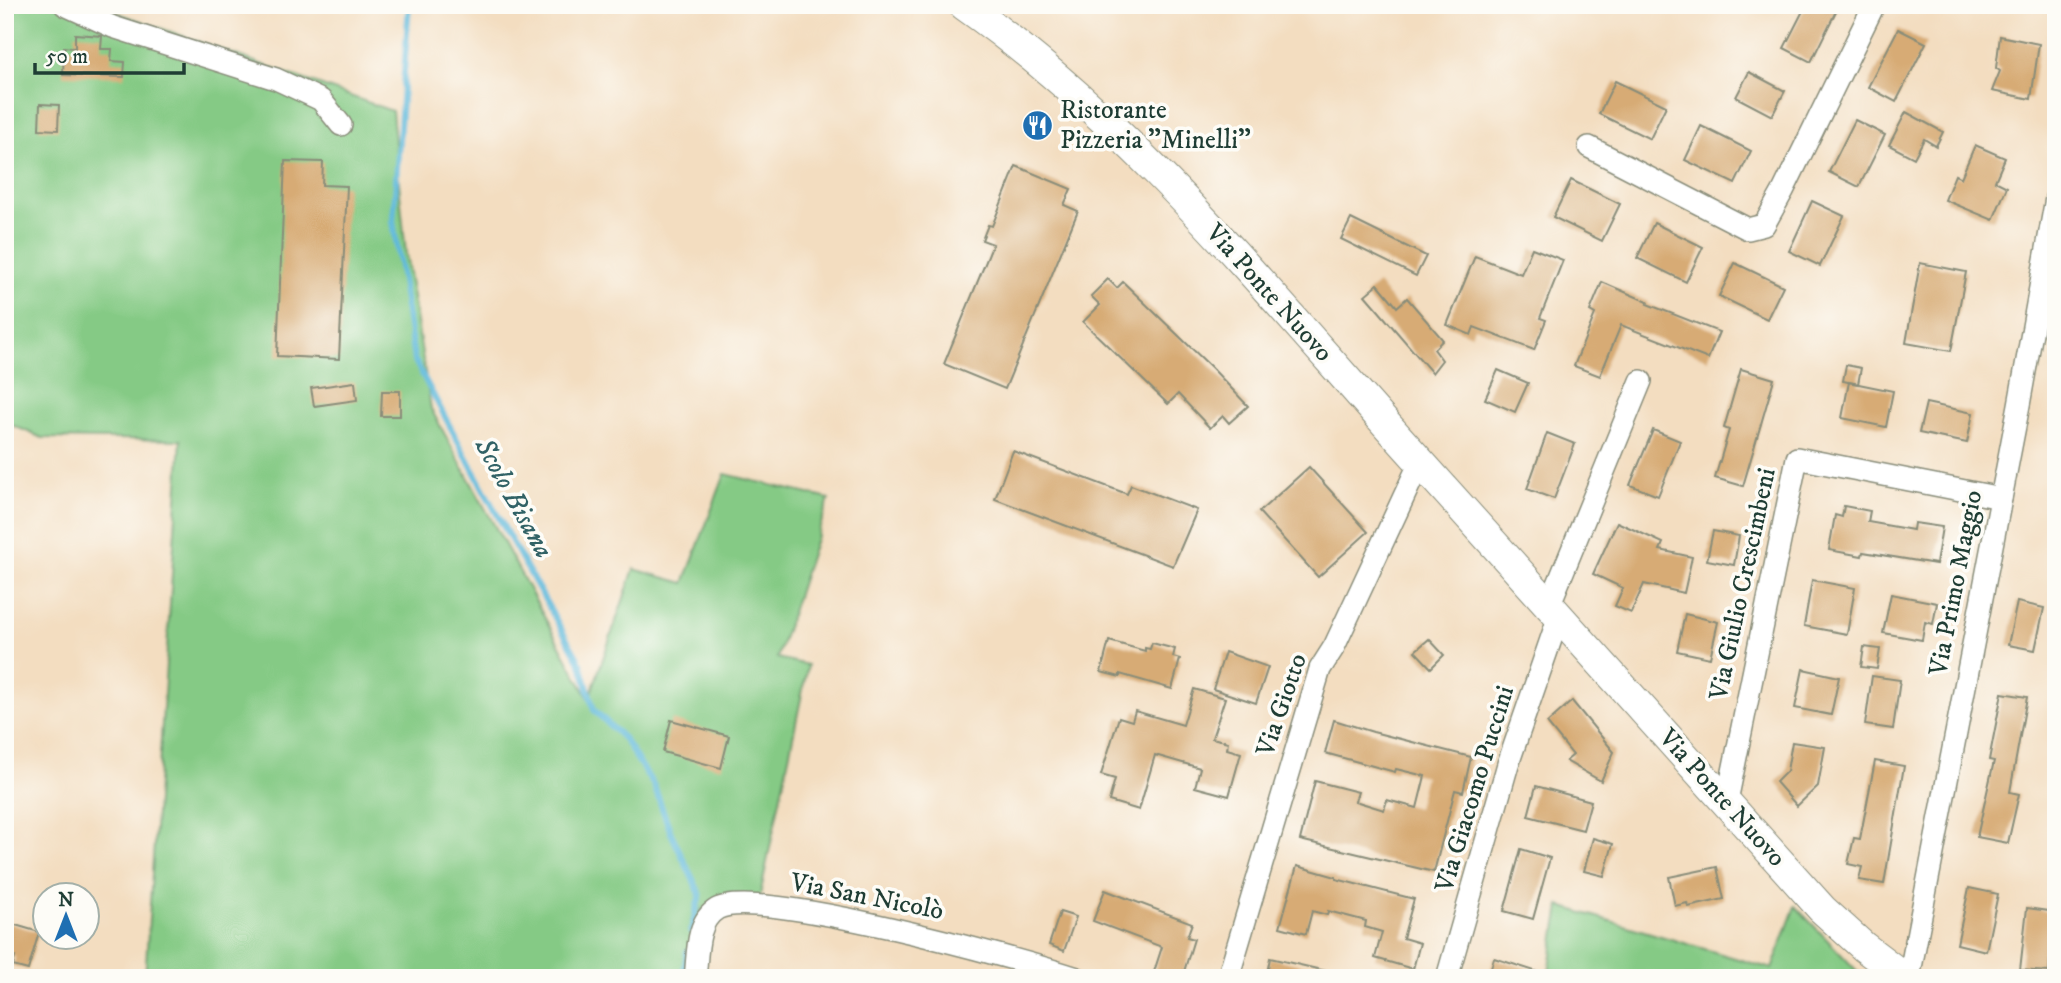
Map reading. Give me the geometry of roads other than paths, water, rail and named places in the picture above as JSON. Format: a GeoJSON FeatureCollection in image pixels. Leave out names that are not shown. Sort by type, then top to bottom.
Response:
{"type":"FeatureCollection","features":[{"type":"Feature","properties":{"kind":"main road","name":"Via Ponte Nuovo"},"geometry":{"type":"LineString","coordinates":[[964,5],[1046,68],[1113,127],[1224,242],[1822,909],[1864,947],[1907,978]]}},
{"type":"Feature","properties":{"kind":"street"},"geometry":{"type":"LineString","coordinates":[[65,5],[113,27],[276,79],[321,100],[341,125]]}},
{"type":"Feature","properties":{"kind":"street"},"geometry":{"type":"LineString","coordinates":[[1589,147],[1748,229],[1764,225],[1874,5]]}},
{"type":"Feature","properties":{"kind":"street","name":"Via Primo Maggio"},"geometry":{"type":"LineString","coordinates":[[1907,978],[2001,498],[2056,198]]}},
{"type":"Feature","properties":{"kind":"street"},"geometry":{"type":"LineString","coordinates":[[1554,611],[1641,381]]}},
{"type":"Feature","properties":{"kind":"street","name":"Via Giulio Crescimbeni"},"geometry":{"type":"LineString","coordinates":[[1727,802],[1797,458],[2001,498]]}},
{"type":"Feature","properties":{"kind":"street","name":"Via Giotto"},"geometry":{"type":"LineString","coordinates":[[1228,978],[1320,669],[1334,647],[1420,462]]}},
{"type":"Feature","properties":{"kind":"street","name":"Via Giacomo Puccini"},"geometry":{"type":"LineString","coordinates":[[1447,978],[1554,611]]}},
{"type":"Feature","properties":{"kind":"street","name":"Via San Nicolò"},"geometry":{"type":"LineString","coordinates":[[695,978],[699,937],[705,923],[720,907],[736,903],[890,928],[968,946],[1077,978]]}},
{"type":"Feature","properties":{"kind":"waterway","name":"Scolo Bisana"},"geometry":{"type":"LineString","coordinates":[[409,5],[393,221],[414,359],[581,664],[594,710],[624,739],[654,786],[671,833],[700,894],[691,931]]}},
{"type":"Feature","properties":{"kind":"waterway","name":"Scolo Bisana"},"geometry":{"type":"LineString","coordinates":[[683,978],[687,952]]}},
{"type":"Feature","properties":{"kind":"place","name":"Ristorante Pizzeria \"Minelli\""},"geometry":{"type":"Point","coordinates":[1037,125]}}]}
